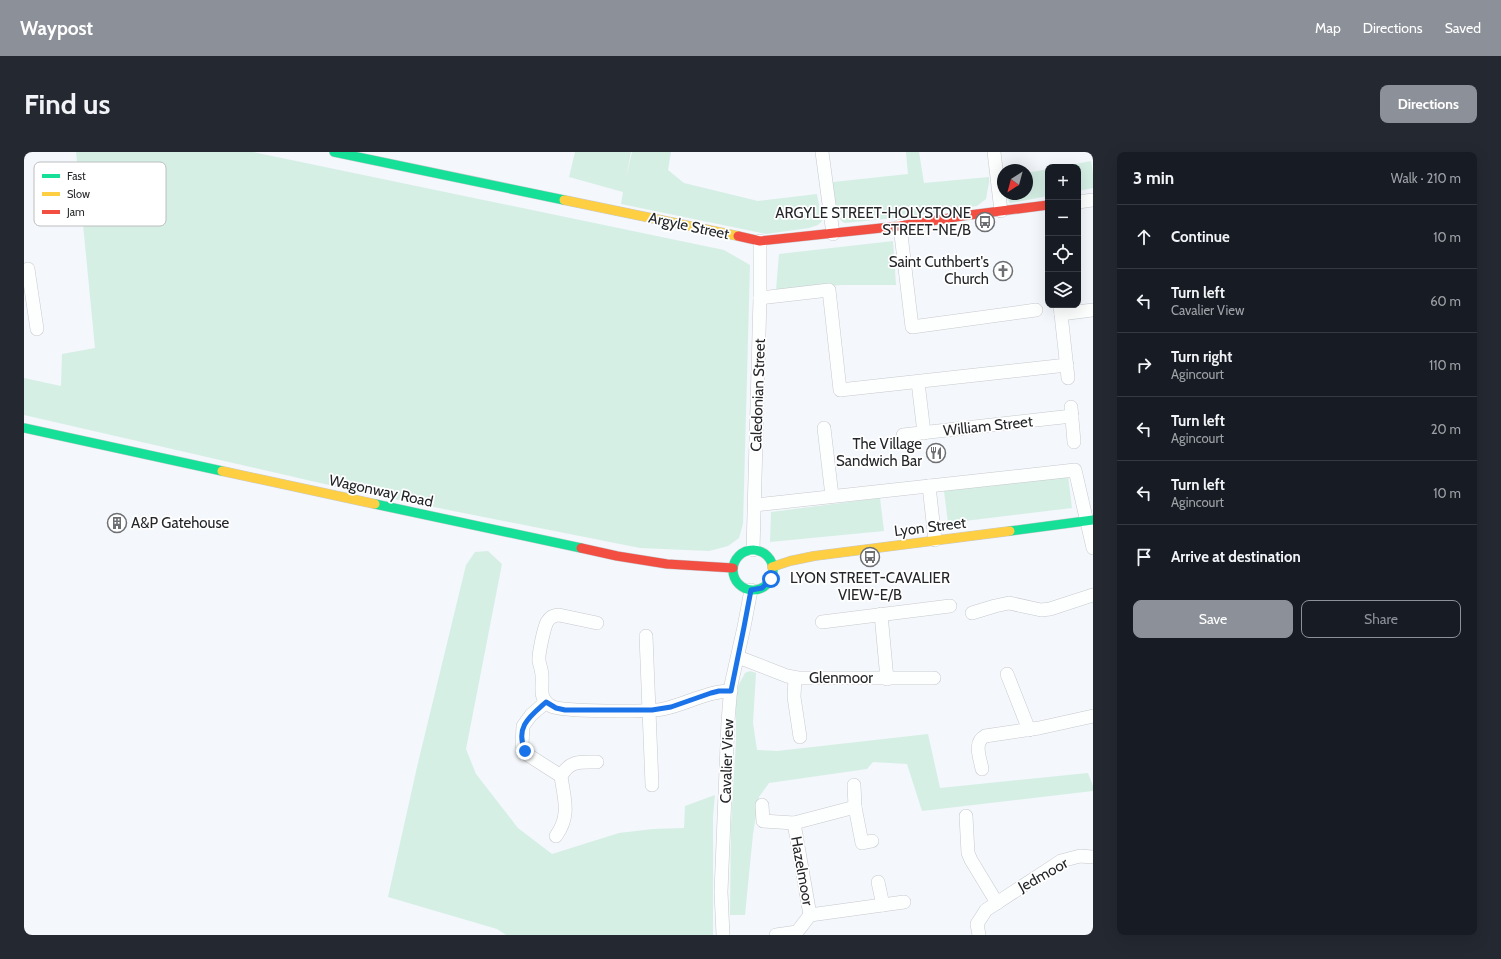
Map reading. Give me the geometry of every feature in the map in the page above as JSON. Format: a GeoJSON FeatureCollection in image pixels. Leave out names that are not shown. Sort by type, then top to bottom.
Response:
{"type":"FeatureCollection","features":[{"type":"Feature","properties":{"kind":"main road","name":"Argyle Street"},"geometry":{"type":"LineString","coordinates":[[334,152],[363,155],[760,241],[834,234],[1001,211],[1045,207]]}},
{"type":"Feature","properties":{"kind":"main road","name":"Wagonway Road"},"geometry":{"type":"LineString","coordinates":[[24,428],[617,556],[667,564],[733,568]]}},
{"type":"Feature","properties":{"kind":"main road","name":"Lyon Street"},"geometry":{"type":"LineString","coordinates":[[772,567],[790,561],[814,556],[1090,521]]}},
{"type":"Feature","properties":{"kind":"main road"},"geometry":{"type":"LineString","coordinates":[[753,550],[760,551],[765,554],[769,559],[773,572],[771,579],[767,584],[762,588],[751,590],[743,588],[738,583],[734,577],[733,568],[736,559],[741,554],[753,550]]}},
{"type":"Feature","properties":{"kind":"street"},"geometry":{"type":"LineString","coordinates":[[822,152],[834,234]]}},
{"type":"Feature","properties":{"kind":"street"},"geometry":{"type":"LineString","coordinates":[[994,152],[1001,211]]}},
{"type":"Feature","properties":{"kind":"street"},"geometry":{"type":"LineString","coordinates":[[1081,202],[1093,200]]}},
{"type":"Feature","properties":{"kind":"street"},"geometry":{"type":"LineString","coordinates":[[900,226],[912,327],[1036,310]]}},
{"type":"Feature","properties":{"kind":"street","name":"Caledonian Street"},"geometry":{"type":"LineString","coordinates":[[753,550],[760,298],[760,241]]}},
{"type":"Feature","properties":{"kind":"street"},"geometry":{"type":"LineString","coordinates":[[28,269],[28,298],[37,329]]}},
{"type":"Feature","properties":{"kind":"street"},"geometry":{"type":"LineString","coordinates":[[760,298],[829,290],[840,390],[918,382],[1068,372],[1060,309],[1093,310]]}},
{"type":"Feature","properties":{"kind":"street"},"geometry":{"type":"LineString","coordinates":[[918,382],[924,433]]}},
{"type":"Feature","properties":{"kind":"street","name":"William Street"},"geometry":{"type":"LineString","coordinates":[[903,435],[1072,412],[1074,442]]}},
{"type":"Feature","properties":{"kind":"street"},"geometry":{"type":"LineString","coordinates":[[824,428],[832,496]]}},
{"type":"Feature","properties":{"kind":"street"},"geometry":{"type":"LineString","coordinates":[[755,505],[1076,470],[1090,521],[1093,548]]}},
{"type":"Feature","properties":{"kind":"street"},"geometry":{"type":"LineString","coordinates":[[929,486],[935,540]]}},
{"type":"Feature","properties":{"kind":"street","name":"Cavalier View"},"geometry":{"type":"LineString","coordinates":[[723,935],[721,892],[728,721],[731,691],[751,590]]}},
{"type":"Feature","properties":{"kind":"street"},"geometry":{"type":"LineString","coordinates":[[972,613],[1002,604],[1041,610],[1050,609],[1093,595]]}},
{"type":"Feature","properties":{"kind":"street"},"geometry":{"type":"LineString","coordinates":[[822,622],[950,606]]}},
{"type":"Feature","properties":{"kind":"street","name":"Glenmoor"},"geometry":{"type":"LineString","coordinates":[[880,614],[887,678]]}},
{"type":"Feature","properties":{"kind":"street"},"geometry":{"type":"LineString","coordinates":[[597,623],[559,615],[554,615],[547,622],[539,655],[543,677],[541,687],[542,694],[546,702],[556,708],[565,710],[650,710],[671,707],[719,691],[731,691]]}},
{"type":"Feature","properties":{"kind":"street"},"geometry":{"type":"LineString","coordinates":[[646,636],[652,785]]}},
{"type":"Feature","properties":{"kind":"street","name":"Glenmoor"},"geometry":{"type":"LineString","coordinates":[[738,657],[795,678],[934,678]]}},
{"type":"Feature","properties":{"kind":"street"},"geometry":{"type":"LineString","coordinates":[[1007,674],[1029,730]]}},
{"type":"Feature","properties":{"kind":"street","name":"Glenmoor"},"geometry":{"type":"LineString","coordinates":[[795,678],[794,697],[800,737]]}},
{"type":"Feature","properties":{"kind":"street"},"geometry":{"type":"LineString","coordinates":[[546,702],[531,715],[523,726],[522,745],[528,755],[561,776]]}},
{"type":"Feature","properties":{"kind":"street"},"geometry":{"type":"LineString","coordinates":[[982,769],[978,743],[981,738],[985,736],[1029,730],[1093,716]]}},
{"type":"Feature","properties":{"kind":"street"},"geometry":{"type":"LineString","coordinates":[[556,836],[565,820],[565,797],[561,776],[564,770],[573,763],[597,762]]}},
{"type":"Feature","properties":{"kind":"street"},"geometry":{"type":"LineString","coordinates":[[854,785],[855,807],[862,843],[872,841]]}},
{"type":"Feature","properties":{"kind":"street"},"geometry":{"type":"LineString","coordinates":[[762,805],[763,821],[794,823]]}},
{"type":"Feature","properties":{"kind":"street","name":"Hazelmoor"},"geometry":{"type":"LineString","coordinates":[[776,935],[798,933],[810,915],[794,823],[855,807]]}},
{"type":"Feature","properties":{"kind":"street"},"geometry":{"type":"LineString","coordinates":[[966,816],[968,853],[997,903]]}},
{"type":"Feature","properties":{"kind":"street","name":"Jedmoor"},"geometry":{"type":"LineString","coordinates":[[979,935],[978,924],[980,917],[986,910],[1062,861],[1080,856],[1093,856]]}},
{"type":"Feature","properties":{"kind":"street"},"geometry":{"type":"LineString","coordinates":[[878,882],[883,905]]}},
{"type":"Feature","properties":{"kind":"street"},"geometry":{"type":"LineString","coordinates":[[810,915],[904,902]]}},
{"type":"Feature","properties":{"kind":"green space"},"geometry":{"type":"Polygon","coordinates":[[[76,152],[253,152],[724,250],[750,265],[743,524],[739,538],[728,546],[709,551],[640,548],[368,494],[24,415],[24,378],[61,386],[62,354],[95,348],[83,226],[166,226],[166,162],[77,162],[76,152]]]}},
{"type":"Feature","properties":{"kind":"green space"},"geometry":{"type":"Polygon","coordinates":[[[575,152],[631,152],[626,178],[632,152],[671,152],[668,170],[684,183],[758,201],[817,194],[822,221],[818,225],[809,228],[766,234],[621,204],[623,192],[569,177],[575,152]]]}},
{"type":"Feature","properties":{"kind":"green space"},"geometry":{"type":"Polygon","coordinates":[[[906,152],[919,152],[924,183],[989,177],[986,199],[977,206],[915,216],[845,223],[841,221],[836,211],[833,182],[908,174],[906,152]]]}},
{"type":"Feature","properties":{"kind":"green space"},"geometry":{"type":"Polygon","coordinates":[[[1091,161],[1093,188],[1081,190],[1081,164],[1076,164],[1091,161]]]}},
{"type":"Feature","properties":{"kind":"green space"},"geometry":{"type":"Polygon","coordinates":[[[1045,170],[1045,197],[1033,199],[1033,172],[1045,170]]]}},
{"type":"Feature","properties":{"kind":"green space"},"geometry":{"type":"Polygon","coordinates":[[[1008,200],[1026,200],[1010,203],[1008,200]]]}},
{"type":"Feature","properties":{"kind":"green space"},"geometry":{"type":"Polygon","coordinates":[[[893,241],[896,285],[842,285],[776,290],[779,254],[893,241]]]}},
{"type":"Feature","properties":{"kind":"green space"},"geometry":{"type":"Polygon","coordinates":[[[1068,475],[1072,508],[948,523],[944,491],[1068,475]]]}},
{"type":"Feature","properties":{"kind":"green space"},"geometry":{"type":"Polygon","coordinates":[[[880,498],[884,531],[770,542],[771,512],[880,498]]]}},
{"type":"Feature","properties":{"kind":"green space"},"geometry":{"type":"Polygon","coordinates":[[[488,551],[502,564],[466,749],[476,774],[518,828],[552,854],[619,833],[653,829],[684,828],[685,806],[715,795],[713,816],[713,935],[506,935],[497,929],[388,897],[417,767],[466,565],[475,552],[488,551]]]}},
{"type":"Feature","properties":{"kind":"green space"},"geometry":{"type":"Polygon","coordinates":[[[750,671],[756,673],[753,723],[757,750],[777,751],[928,734],[940,788],[1088,773],[1093,786],[1093,791],[922,811],[907,764],[873,762],[867,769],[769,783],[759,797],[753,834],[745,915],[730,915],[731,825],[736,741],[736,690],[745,673],[750,671]]]}},
{"type":"Feature","properties":{"kind":"traffic: fast"},"geometry":{"type":"LineString","coordinates":[[334,152],[564,200]]}},
{"type":"Feature","properties":{"kind":"traffic: fast"},"geometry":{"type":"LineString","coordinates":[[24,428],[222,471]]}},
{"type":"Feature","properties":{"kind":"traffic: fast"},"geometry":{"type":"LineString","coordinates":[[375,504],[581,548]]}},
{"type":"Feature","properties":{"kind":"traffic: fast"},"geometry":{"type":"LineString","coordinates":[[1010,531],[1093,520]]}},
{"type":"Feature","properties":{"kind":"traffic: fast"},"geometry":{"type":"LineString","coordinates":[[753,550],[761,552],[767,556],[771,562],[773,570],[771,578],[767,584],[761,588],[753,590],[745,588],[739,584],[735,578],[733,570],[735,562],[739,556],[745,552],[753,550]]}},
{"type":"Feature","properties":{"kind":"traffic: slow"},"geometry":{"type":"LineString","coordinates":[[564,200],[738,236]]}},
{"type":"Feature","properties":{"kind":"traffic: slow"},"geometry":{"type":"LineString","coordinates":[[222,471],[375,504]]}},
{"type":"Feature","properties":{"kind":"traffic: slow"},"geometry":{"type":"LineString","coordinates":[[772,567],[790,561],[814,556],[1010,531]]}},
{"type":"Feature","properties":{"kind":"traffic: jam"},"geometry":{"type":"LineString","coordinates":[[738,236],[760,241],[900,226],[1045,205]]}},
{"type":"Feature","properties":{"kind":"traffic: jam"},"geometry":{"type":"LineString","coordinates":[[581,548],[617,556],[667,564],[733,568]]}},
{"type":"Feature","properties":{"kind":"place","name":"ARGYLE STREET-HOLYSTONE STREET-NE/B"},"geometry":{"type":"Point","coordinates":[985,222]}},
{"type":"Feature","properties":{"kind":"place","name":"Saint Cuthbert's Church"},"geometry":{"type":"Point","coordinates":[1003,271]}},
{"type":"Feature","properties":{"kind":"place","name":"The Village Sandwich Bar"},"geometry":{"type":"Point","coordinates":[936,453]}},
{"type":"Feature","properties":{"kind":"place","name":"A&P Gatehouse"},"geometry":{"type":"Point","coordinates":[117,523]}},
{"type":"Feature","properties":{"kind":"place","name":"LYON STREET-CAVALIER VIEW-E/B"},"geometry":{"type":"Point","coordinates":[870,557]}},
{"type":"Feature","properties":{"kind":"route"},"geometry":{"type":"LineString","coordinates":[[525,751],[522,745],[523,726],[531,715],[546,702],[550,706],[565,710],[652,710],[671,707],[719,691],[731,691],[751,590],[762,588],[771,579]]}}]}
